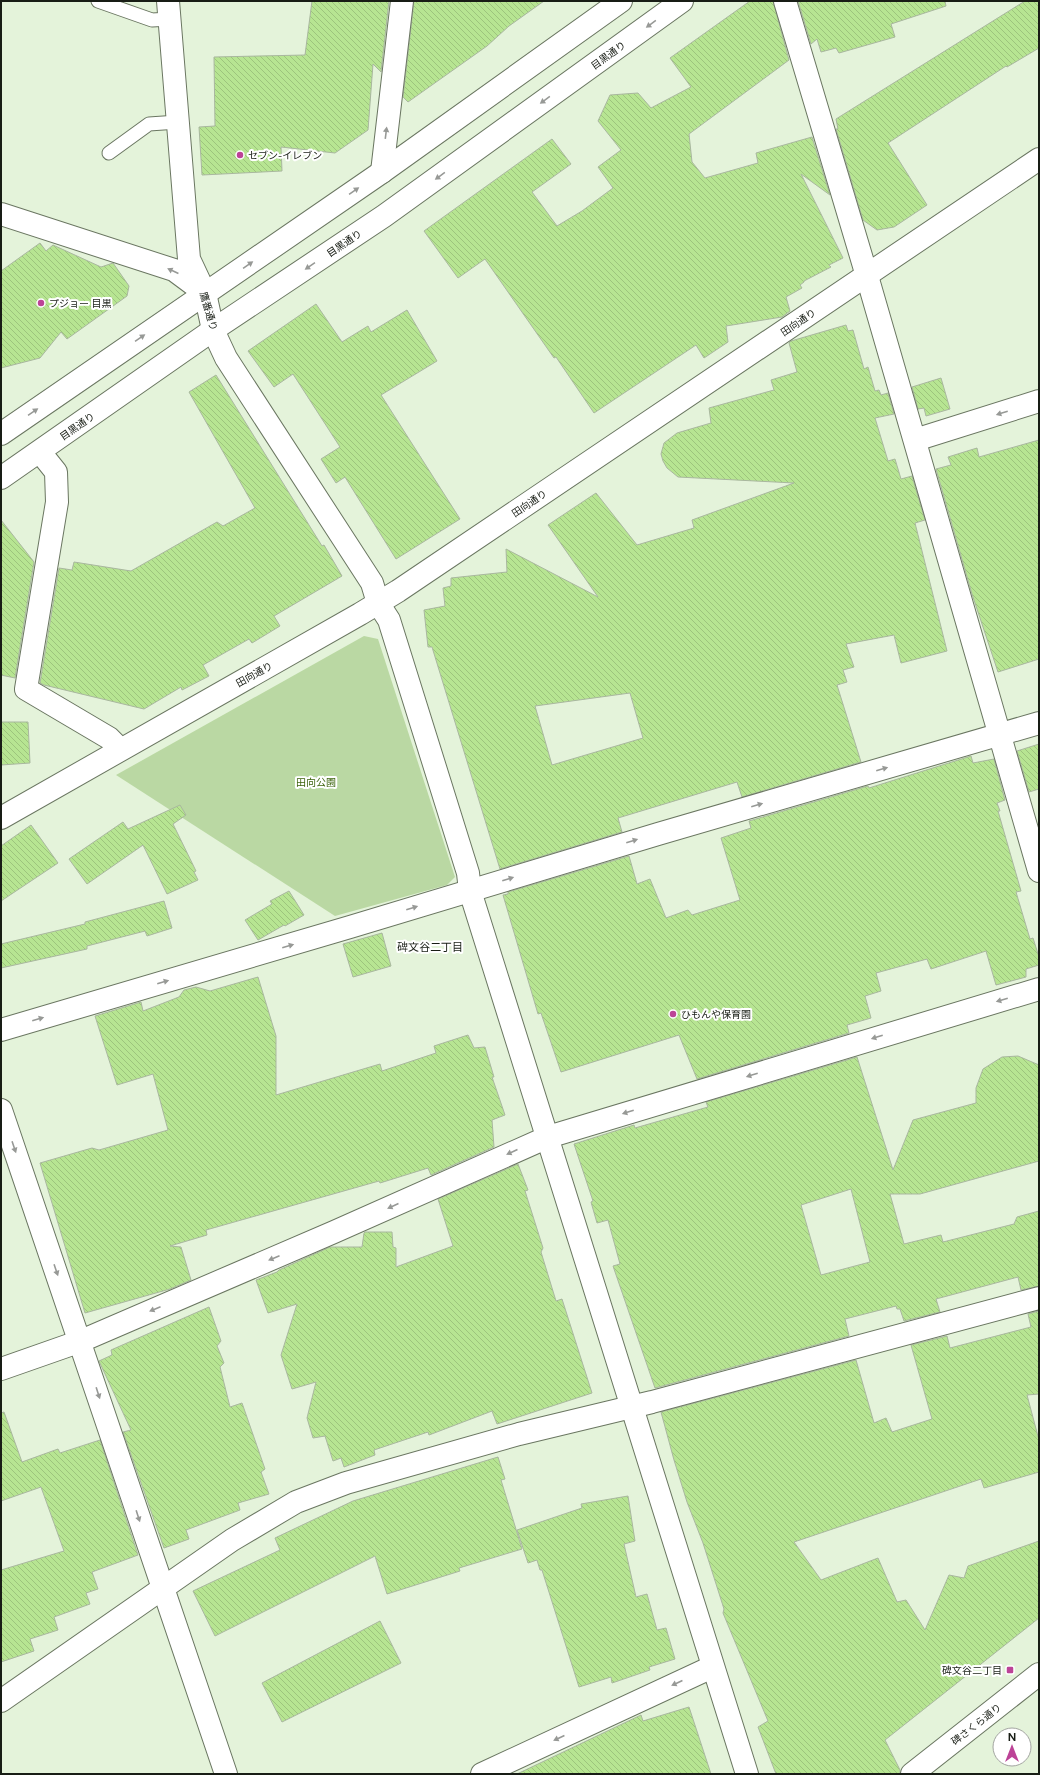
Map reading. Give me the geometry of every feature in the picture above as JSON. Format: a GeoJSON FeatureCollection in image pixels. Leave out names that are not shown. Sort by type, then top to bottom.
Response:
{"type":"FeatureCollection","features":[{"type":"Feature","properties":{"kind":"street"},"geometry":{"type":"LineString","coordinates":[[382,172],[402,1]]}},
{"type":"Feature","properties":{"kind":"street"},"geometry":{"type":"LineString","coordinates":[[1,434],[382,172],[621,1]]}},
{"type":"Feature","properties":{"kind":"street","name":"目黒通り"},"geometry":{"type":"LineString","coordinates":[[1,478],[213,330],[384,216],[682,1]]}},
{"type":"Feature","properties":{"kind":"street"},"geometry":{"type":"LineString","coordinates":[[785,1],[915,440],[1039,871]]}},
{"type":"Feature","properties":{"kind":"street","name":"鷹番通り"},"geometry":{"type":"LineString","coordinates":[[169,10],[189,259],[205,293],[213,330],[226,358],[372,583],[378,603],[389,620],[468,873],[470,890],[746,1774]]}},
{"type":"Feature","properties":{"kind":"street","name":"田向通り"},"geometry":{"type":"LineString","coordinates":[[1,818],[378,603],[867,276],[1039,159]]}},
{"type":"Feature","properties":{"kind":"street"},"geometry":{"type":"LineString","coordinates":[[1,214],[174,270],[205,293]]}},
{"type":"Feature","properties":{"kind":"street"},"geometry":{"type":"LineString","coordinates":[[915,440],[1039,401]]}},
{"type":"Feature","properties":{"kind":"street"},"geometry":{"type":"LineString","coordinates":[[40,452],[56,472],[57,502],[26,689],[109,738],[120,749]]}},
{"type":"Feature","properties":{"kind":"street"},"geometry":{"type":"LineString","coordinates":[[1,1030],[658,834],[1039,723]]}},
{"type":"Feature","properties":{"kind":"street"},"geometry":{"type":"LineString","coordinates":[[1,1370],[81,1341],[334,1232],[548,1137],[1039,989]]}},
{"type":"Feature","properties":{"kind":"street"},"geometry":{"type":"LineString","coordinates":[[1,1110],[81,1341],[162,1588],[226,1774]]}},
{"type":"Feature","properties":{"kind":"street"},"geometry":{"type":"LineString","coordinates":[[1,1701],[232,1540],[303,1500],[346,1483],[519,1434],[631,1406],[1039,1298]]}},
{"type":"Feature","properties":{"kind":"street"},"geometry":{"type":"LineString","coordinates":[[482,1774],[712,1667]]}},
{"type":"Feature","properties":{"kind":"street","name":"碑さくら通り"},"geometry":{"type":"LineString","coordinates":[[912,1774],[1039,1674]]}},
{"type":"Feature","properties":{"kind":"lane"},"geometry":{"type":"LineString","coordinates":[[98,1],[152,20],[169,10]]}},
{"type":"Feature","properties":{"kind":"lane"},"geometry":{"type":"LineString","coordinates":[[109,153],[149,124],[178,122]]}},
{"type":"Feature","properties":{"kind":"green space","name":"田向公園"},"geometry":{"type":"Polygon","coordinates":[[[364,636],[378,639],[455,877],[447,885],[335,916],[116,775],[364,636]]]}},
{"type":"Feature","properties":{"kind":"building"},"geometry":{"type":"Polygon","coordinates":[[[312,1],[389,1],[381,72],[373,64],[368,130],[335,153],[281,147],[282,171],[202,175],[199,127],[215,126],[214,57],[305,55],[312,1]]]}},
{"type":"Feature","properties":{"kind":"building"},"geometry":{"type":"Polygon","coordinates":[[[414,1],[544,1],[509,26],[487,46],[408,102],[403,97],[414,1]]]}},
{"type":"Feature","properties":{"kind":"building"},"geometry":{"type":"Polygon","coordinates":[[[750,1],[773,1],[789,60],[689,134],[692,162],[705,178],[758,163],[756,153],[812,137],[830,195],[801,174],[843,258],[829,265],[831,267],[804,281],[800,285],[802,288],[786,297],[790,311],[782,317],[726,326],[728,342],[704,358],[696,345],[594,413],[556,357],[554,358],[485,259],[458,278],[424,231],[552,139],[571,164],[532,192],[557,226],[582,211],[613,188],[598,167],[621,150],[598,121],[610,95],[638,93],[651,108],[691,87],[670,58],[750,1]]]}},
{"type":"Feature","properties":{"kind":"building"},"geometry":{"type":"Polygon","coordinates":[[[798,1],[945,1],[946,6],[891,24],[895,37],[839,53],[836,48],[821,52],[817,39],[811,44],[798,1]]]}},
{"type":"Feature","properties":{"kind":"building"},"geometry":{"type":"Polygon","coordinates":[[[1025,1],[1039,1],[1039,48],[1007,67],[1006,66],[888,143],[927,205],[894,227],[877,230],[863,220],[836,129],[838,129],[836,119],[1025,1]]]}},
{"type":"Feature","properties":{"kind":"building"},"geometry":{"type":"Polygon","coordinates":[[[40,243],[46,251],[53,245],[101,267],[113,263],[129,286],[127,296],[67,339],[61,332],[40,358],[1,368],[1,271],[40,243]]]}},
{"type":"Feature","properties":{"kind":"building"},"geometry":{"type":"Polygon","coordinates":[[[316,304],[342,342],[368,326],[371,332],[407,310],[437,361],[381,395],[460,519],[396,559],[345,477],[336,483],[321,459],[340,447],[293,374],[274,387],[248,351],[316,304]]]}},
{"type":"Feature","properties":{"kind":"building"},"geometry":{"type":"Polygon","coordinates":[[[846,325],[848,331],[853,330],[864,369],[868,367],[875,391],[879,390],[881,395],[888,393],[894,414],[875,418],[888,461],[895,459],[901,479],[912,476],[925,520],[915,523],[947,651],[901,663],[894,635],[846,644],[854,667],[843,670],[847,682],[837,685],[861,762],[742,797],[737,782],[618,818],[622,832],[500,869],[432,647],[428,647],[424,610],[445,606],[443,588],[451,586],[451,578],[507,572],[506,549],[598,597],[548,525],[596,493],[637,545],[694,528],[692,520],[794,483],[678,477],[667,468],[661,454],[664,443],[677,433],[711,423],[709,408],[774,390],[771,380],[797,372],[789,343],[791,341],[846,325]],[[630,693],[535,706],[552,765],[643,738],[630,693]]]}},
{"type":"Feature","properties":{"kind":"building"},"geometry":{"type":"Polygon","coordinates":[[[216,375],[322,546],[324,545],[342,576],[274,616],[280,626],[252,643],[249,639],[203,665],[209,676],[182,690],[181,687],[144,709],[40,683],[59,568],[72,570],[74,562],[131,571],[217,522],[223,526],[255,508],[189,392],[216,375]]]}},
{"type":"Feature","properties":{"kind":"building"},"geometry":{"type":"Polygon","coordinates":[[[941,378],[950,409],[926,416],[924,408],[918,409],[912,387],[941,378]]]}},
{"type":"Feature","properties":{"kind":"building"},"geometry":{"type":"Polygon","coordinates":[[[1039,440],[1039,659],[998,672],[972,594],[936,469],[951,465],[948,457],[977,448],[979,457],[1039,440]]]}},
{"type":"Feature","properties":{"kind":"building"},"geometry":{"type":"Polygon","coordinates":[[[1,520],[34,562],[15,678],[1,675],[1,520]]]}},
{"type":"Feature","properties":{"kind":"building"},"geometry":{"type":"Polygon","coordinates":[[[1,722],[28,722],[30,763],[1,765],[1,722]]]}},
{"type":"Feature","properties":{"kind":"building"},"geometry":{"type":"Polygon","coordinates":[[[1039,744],[1039,789],[1029,792],[1017,751],[1039,744]]]}},
{"type":"Feature","properties":{"kind":"building"},"geometry":{"type":"Polygon","coordinates":[[[971,756],[973,763],[994,759],[1005,800],[997,803],[1000,811],[998,811],[1021,891],[1016,892],[1030,939],[1033,938],[1039,957],[1039,965],[1026,969],[1026,977],[996,985],[986,951],[931,969],[927,959],[876,973],[881,991],[865,996],[871,1018],[847,1025],[849,1033],[697,1079],[679,1035],[561,1072],[541,1013],[538,1014],[503,895],[508,894],[508,892],[629,856],[637,884],[650,879],[666,918],[688,910],[692,915],[740,900],[721,838],[751,828],[749,821],[868,786],[869,788],[971,756]]]}},
{"type":"Feature","properties":{"kind":"building"},"geometry":{"type":"Polygon","coordinates":[[[180,805],[186,815],[173,824],[196,871],[194,872],[198,880],[167,894],[143,845],[87,884],[69,859],[123,822],[128,829],[180,805]]]}},
{"type":"Feature","properties":{"kind":"building"},"geometry":{"type":"Polygon","coordinates":[[[31,825],[58,863],[1,901],[1,846],[31,825]]]}},
{"type":"Feature","properties":{"kind":"building"},"geometry":{"type":"Polygon","coordinates":[[[289,891],[304,915],[258,940],[245,920],[272,904],[270,901],[289,891]]]}},
{"type":"Feature","properties":{"kind":"building"},"geometry":{"type":"Polygon","coordinates":[[[164,901],[172,928],[147,936],[145,931],[87,946],[87,949],[1,968],[1,944],[85,924],[85,922],[164,901]]]}},
{"type":"Feature","properties":{"kind":"building"},"geometry":{"type":"Polygon","coordinates":[[[382,933],[391,966],[353,977],[343,944],[382,933]]]}},
{"type":"Feature","properties":{"kind":"building"},"geometry":{"type":"Polygon","coordinates":[[[258,977],[276,1036],[276,1095],[380,1064],[382,1071],[436,1053],[434,1046],[468,1035],[474,1048],[485,1047],[494,1077],[492,1077],[505,1115],[492,1120],[494,1147],[431,1175],[428,1168],[380,1183],[379,1181],[206,1230],[207,1235],[170,1246],[181,1247],[191,1280],[170,1289],[85,1313],[40,1163],[92,1148],[99,1150],[168,1130],[153,1074],[117,1085],[95,1016],[141,1002],[143,1011],[179,997],[184,990],[196,987],[210,991],[258,977]]]}},
{"type":"Feature","properties":{"kind":"building"},"geometry":{"type":"Polygon","coordinates":[[[1018,1056],[1039,1065],[1039,1161],[920,1194],[890,1194],[904,1244],[941,1235],[943,1242],[1014,1224],[1017,1217],[1039,1211],[1039,1286],[1021,1290],[1018,1277],[936,1299],[940,1312],[904,1321],[900,1309],[897,1309],[896,1306],[845,1319],[849,1336],[655,1388],[613,1266],[620,1264],[608,1220],[597,1223],[591,1202],[593,1201],[574,1144],[634,1125],[635,1128],[708,1107],[706,1102],[857,1057],[893,1170],[913,1120],[976,1103],[976,1088],[983,1069],[1002,1057],[1018,1056]],[[851,1189],[801,1205],[821,1275],[870,1262],[851,1189]]]}},
{"type":"Feature","properties":{"kind":"building"},"geometry":{"type":"Polygon","coordinates":[[[518,1164],[528,1190],[525,1191],[543,1248],[541,1252],[556,1301],[562,1299],[592,1393],[497,1424],[492,1411],[429,1435],[428,1432],[374,1450],[375,1455],[344,1467],[341,1458],[333,1461],[325,1436],[313,1438],[307,1418],[316,1382],[292,1389],[281,1355],[297,1304],[268,1313],[256,1280],[277,1272],[330,1247],[362,1247],[365,1232],[392,1232],[393,1247],[396,1248],[396,1267],[453,1246],[438,1199],[518,1164]]]}},
{"type":"Feature","properties":{"kind":"building"},"geometry":{"type":"Polygon","coordinates":[[[209,1307],[221,1341],[217,1346],[224,1363],[220,1367],[230,1407],[242,1403],[265,1469],[261,1472],[269,1494],[238,1503],[240,1510],[186,1530],[189,1539],[164,1548],[123,1432],[131,1430],[99,1361],[112,1355],[111,1350],[209,1307]]]}},
{"type":"Feature","properties":{"kind":"building"},"geometry":{"type":"Polygon","coordinates":[[[1039,1311],[1039,1394],[1027,1395],[1039,1440],[1039,1472],[984,1488],[981,1479],[794,1542],[821,1580],[878,1558],[897,1602],[906,1600],[925,1630],[949,1575],[964,1578],[968,1566],[1039,1541],[1039,1618],[885,1740],[900,1770],[900,1774],[776,1774],[758,1727],[768,1721],[723,1613],[724,1609],[703,1543],[687,1502],[661,1412],[856,1360],[874,1423],[886,1418],[892,1432],[932,1419],[911,1345],[947,1336],[950,1348],[1031,1327],[1028,1314],[1039,1311]]]}},
{"type":"Feature","properties":{"kind":"building"},"geometry":{"type":"Polygon","coordinates":[[[4,1412],[22,1462],[58,1449],[60,1453],[100,1440],[138,1555],[92,1572],[98,1589],[86,1593],[90,1604],[54,1617],[58,1630],[30,1639],[34,1651],[1,1662],[1,1570],[64,1551],[41,1487],[1,1501],[1,1413],[4,1412]]]}},
{"type":"Feature","properties":{"kind":"building"},"geometry":{"type":"Polygon","coordinates":[[[498,1457],[505,1479],[501,1480],[522,1549],[459,1568],[460,1571],[387,1594],[375,1556],[215,1636],[193,1591],[280,1550],[275,1538],[353,1501],[498,1457]]]}},
{"type":"Feature","properties":{"kind":"building"},"geometry":{"type":"Polygon","coordinates":[[[628,1496],[635,1541],[624,1544],[636,1597],[647,1594],[657,1630],[666,1628],[675,1659],[649,1667],[650,1670],[612,1683],[611,1677],[579,1687],[542,1570],[540,1570],[537,1560],[528,1563],[517,1530],[582,1508],[581,1504],[628,1496]]]}},
{"type":"Feature","properties":{"kind":"building"},"geometry":{"type":"Polygon","coordinates":[[[380,1621],[401,1663],[282,1722],[262,1683],[380,1621]]]}},
{"type":"Feature","properties":{"kind":"building"},"geometry":{"type":"Polygon","coordinates":[[[689,1707],[711,1774],[517,1774],[641,1715],[643,1721],[689,1707]]]}},
{"type":"Feature","properties":{"kind":"place","name":"セブン-イレブン"},"geometry":{"type":"Point","coordinates":[240,155]}},
{"type":"Feature","properties":{"kind":"place","name":"プジョー 目黒"},"geometry":{"type":"Point","coordinates":[41,303]}},
{"type":"Feature","properties":{"kind":"place","name":"ひもんや保育園"},"geometry":{"type":"Point","coordinates":[673,1014]}},
{"type":"Feature","properties":{"kind":"place","name":"碑文谷二丁目"},"geometry":{"type":"Point","coordinates":[1010,1670]}},
{"type":"Feature","properties":{"kind":"district","name":"碑文谷二丁目"},"geometry":{"type":"Point","coordinates":[430,947]}}]}
